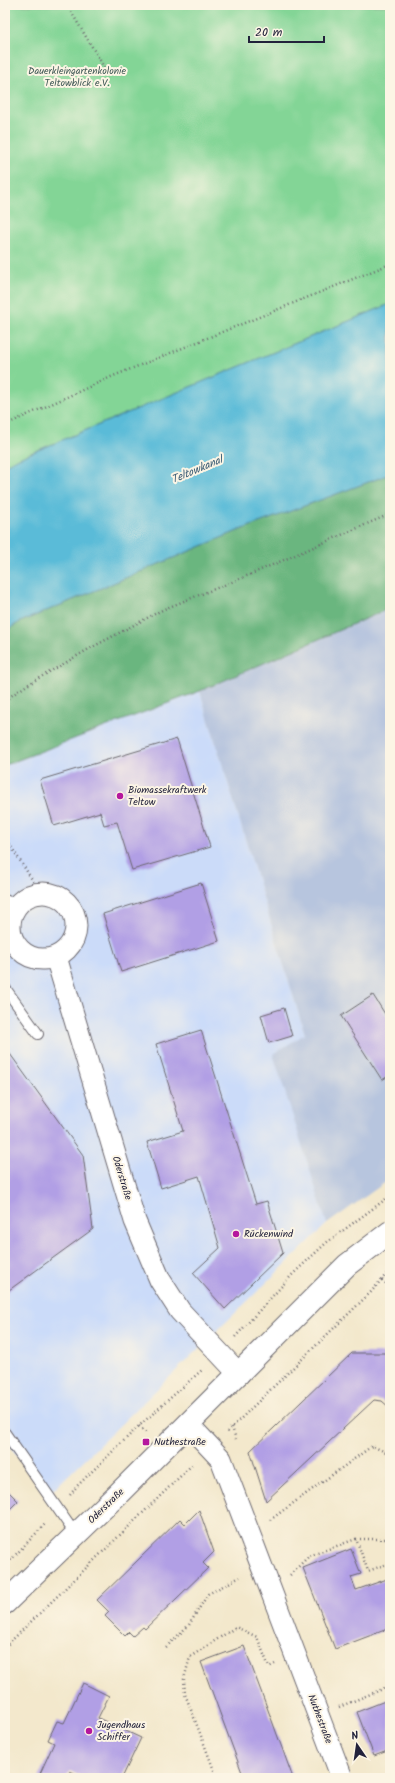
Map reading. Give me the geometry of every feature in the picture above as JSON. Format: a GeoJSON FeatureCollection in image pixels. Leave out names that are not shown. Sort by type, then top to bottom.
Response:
{"type":"FeatureCollection","features":[{"type":"Feature","properties":{"kind":"main road","name":"Oderstraße"},"geometry":{"type":"LineString","coordinates":[[5,1603],[239,1374],[347,1265],[390,1232]]}},
{"type":"Feature","properties":{"kind":"street"},"geometry":{"type":"LineString","coordinates":[[40,892],[60,896],[68,902],[74,911],[77,924],[74,940],[67,950],[56,957],[42,959],[25,954],[12,938],[10,929],[12,912],[11,903],[40,892]]}},
{"type":"Feature","properties":{"kind":"street","name":"Oderstraße"},"geometry":{"type":"LineString","coordinates":[[56,957],[138,1227],[160,1280],[180,1310],[239,1374]]}},
{"type":"Feature","properties":{"kind":"street","name":"Nuthestraße"},"geometry":{"type":"LineString","coordinates":[[188,1424],[221,1459],[342,1778]]}},
{"type":"Feature","properties":{"kind":"lane"},"geometry":{"type":"LineString","coordinates":[[5,988],[38,1034]]}},
{"type":"Feature","properties":{"kind":"lane"},"geometry":{"type":"LineString","coordinates":[[5,1433],[76,1535]]}},
{"type":"Feature","properties":{"kind":"path"},"geometry":{"type":"LineString","coordinates":[[67,5],[110,77]]}},
{"type":"Feature","properties":{"kind":"path"},"geometry":{"type":"LineString","coordinates":[[5,425],[111,377],[390,264]]}},
{"type":"Feature","properties":{"kind":"path"},"geometry":{"type":"LineString","coordinates":[[5,700],[27,684],[89,648],[164,609],[242,578],[390,514]]}},
{"type":"Feature","properties":{"kind":"path"},"geometry":{"type":"LineString","coordinates":[[5,836],[40,892]]}},
{"type":"Feature","properties":{"kind":"path"},"geometry":{"type":"LineString","coordinates":[[5,1566],[59,1510],[78,1485],[139,1426],[220,1353],[292,1275],[326,1243],[390,1196]]}},
{"type":"Feature","properties":{"kind":"path"},"geometry":{"type":"LineString","coordinates":[[5,1647],[382,1280],[390,1270]]}},
{"type":"Feature","properties":{"kind":"path"},"geometry":{"type":"LineString","coordinates":[[382,1280],[390,1287]]}},
{"type":"Feature","properties":{"kind":"path"},"geometry":{"type":"LineString","coordinates":[[268,1522],[372,1446],[390,1454]]}},
{"type":"Feature","properties":{"kind":"path"},"geometry":{"type":"LineString","coordinates":[[288,1576],[309,1556],[356,1538],[390,1539]]}},
{"type":"Feature","properties":{"kind":"path"},"geometry":{"type":"LineString","coordinates":[[356,1538],[368,1571],[390,1562]]}},
{"type":"Feature","properties":{"kind":"path"},"geometry":{"type":"LineString","coordinates":[[166,1647],[189,1625],[208,1594],[246,1574]]}},
{"type":"Feature","properties":{"kind":"path"},"geometry":{"type":"LineString","coordinates":[[217,1778],[185,1694],[184,1679],[190,1657],[236,1627],[257,1637],[269,1667],[279,1663]]}},
{"type":"Feature","properties":{"kind":"path"},"geometry":{"type":"LineString","coordinates":[[338,1708],[390,1686]]}},
{"type":"Feature","properties":{"kind":"shaded area"},"geometry":{"type":"Polygon","coordinates":[[[390,562],[390,1179],[327,1224],[273,1054],[305,1034],[200,691],[327,590],[390,562]]]}},
{"type":"Feature","properties":{"kind":"shaded area"},"geometry":{"type":"Polygon","coordinates":[[[200,691],[305,1034],[328,1223],[50,1493],[5,1441],[5,765],[200,691]]]}},
{"type":"Feature","properties":{"kind":"green space","name":"Dauerkleingartenkolonie Teltowblick e.V."},"geometry":{"type":"Polygon","coordinates":[[[5,5],[390,5],[390,304],[5,465],[5,5]]]}},
{"type":"Feature","properties":{"kind":"green space"},"geometry":{"type":"Polygon","coordinates":[[[390,474],[390,608],[200,691],[5,765],[5,631],[20,622],[240,530],[390,474]]]}},
{"type":"Feature","properties":{"kind":"water","name":"Teltowkanal"},"geometry":{"type":"Polygon","coordinates":[[[390,304],[390,474],[240,530],[20,622],[5,631],[5,465],[390,304]]]}},
{"type":"Feature","properties":{"kind":"building","name":"Biomassekraftwerk Teltow"},"geometry":{"type":"Polygon","coordinates":[[[177,739],[210,847],[132,870],[117,822],[104,825],[100,812],[54,826],[40,780],[177,739]]]}},
{"type":"Feature","properties":{"kind":"building"},"geometry":{"type":"Polygon","coordinates":[[[201,883],[219,941],[121,972],[103,914],[201,883]]]}},
{"type":"Feature","properties":{"kind":"building"},"geometry":{"type":"Polygon","coordinates":[[[373,995],[390,1022],[390,1075],[382,1080],[341,1016],[373,995]]]}},
{"type":"Feature","properties":{"kind":"building"},"geometry":{"type":"Polygon","coordinates":[[[284,1008],[292,1036],[269,1043],[261,1015],[284,1008]]]}},
{"type":"Feature","properties":{"kind":"building"},"geometry":{"type":"Polygon","coordinates":[[[201,1030],[256,1204],[267,1201],[283,1253],[225,1309],[193,1273],[220,1248],[199,1176],[161,1188],[147,1142],[183,1131],[156,1044],[201,1030]]]}},
{"type":"Feature","properties":{"kind":"building"},"geometry":{"type":"Polygon","coordinates":[[[5,1047],[83,1155],[93,1229],[5,1293],[5,1047]]]}},
{"type":"Feature","properties":{"kind":"building"},"geometry":{"type":"Polygon","coordinates":[[[352,1353],[390,1353],[390,1408],[382,1401],[374,1400],[266,1501],[250,1451],[352,1353]]]}},
{"type":"Feature","properties":{"kind":"building"},"geometry":{"type":"Polygon","coordinates":[[[5,1488],[18,1501],[5,1514],[5,1488]]]}},
{"type":"Feature","properties":{"kind":"building"},"geometry":{"type":"Polygon","coordinates":[[[199,1510],[214,1552],[203,1563],[208,1568],[145,1629],[143,1627],[133,1636],[129,1632],[125,1636],[105,1616],[109,1612],[97,1600],[180,1519],[185,1524],[199,1510]]]}},
{"type":"Feature","properties":{"kind":"building"},"geometry":{"type":"Polygon","coordinates":[[[351,1549],[361,1574],[351,1577],[356,1590],[390,1578],[390,1628],[335,1649],[303,1568],[351,1549]]]}},
{"type":"Feature","properties":{"kind":"building"},"geometry":{"type":"Polygon","coordinates":[[[244,1646],[293,1778],[244,1778],[201,1662],[244,1646]]]}},
{"type":"Feature","properties":{"kind":"building","name":"Jugendhaus Schiffer"},"geometry":{"type":"Polygon","coordinates":[[[83,1683],[109,1696],[98,1718],[141,1738],[122,1778],[84,1778],[70,1771],[66,1778],[38,1778],[54,1743],[48,1740],[57,1721],[64,1723],[83,1683]]]}},
{"type":"Feature","properties":{"kind":"building"},"geometry":{"type":"Polygon","coordinates":[[[390,1699],[390,1750],[374,1756],[357,1712],[390,1699]]]}},
{"type":"Feature","properties":{"kind":"place","name":"Biomassekraftwerk Teltow"},"geometry":{"type":"Point","coordinates":[120,796]}},
{"type":"Feature","properties":{"kind":"place","name":"Rückenwind"},"geometry":{"type":"Point","coordinates":[236,1234]}},
{"type":"Feature","properties":{"kind":"place","name":"Nuthestraße"},"geometry":{"type":"Point","coordinates":[146,1442]}},
{"type":"Feature","properties":{"kind":"place","name":"Jugendhaus Schiffer"},"geometry":{"type":"Point","coordinates":[89,1731]}}]}
